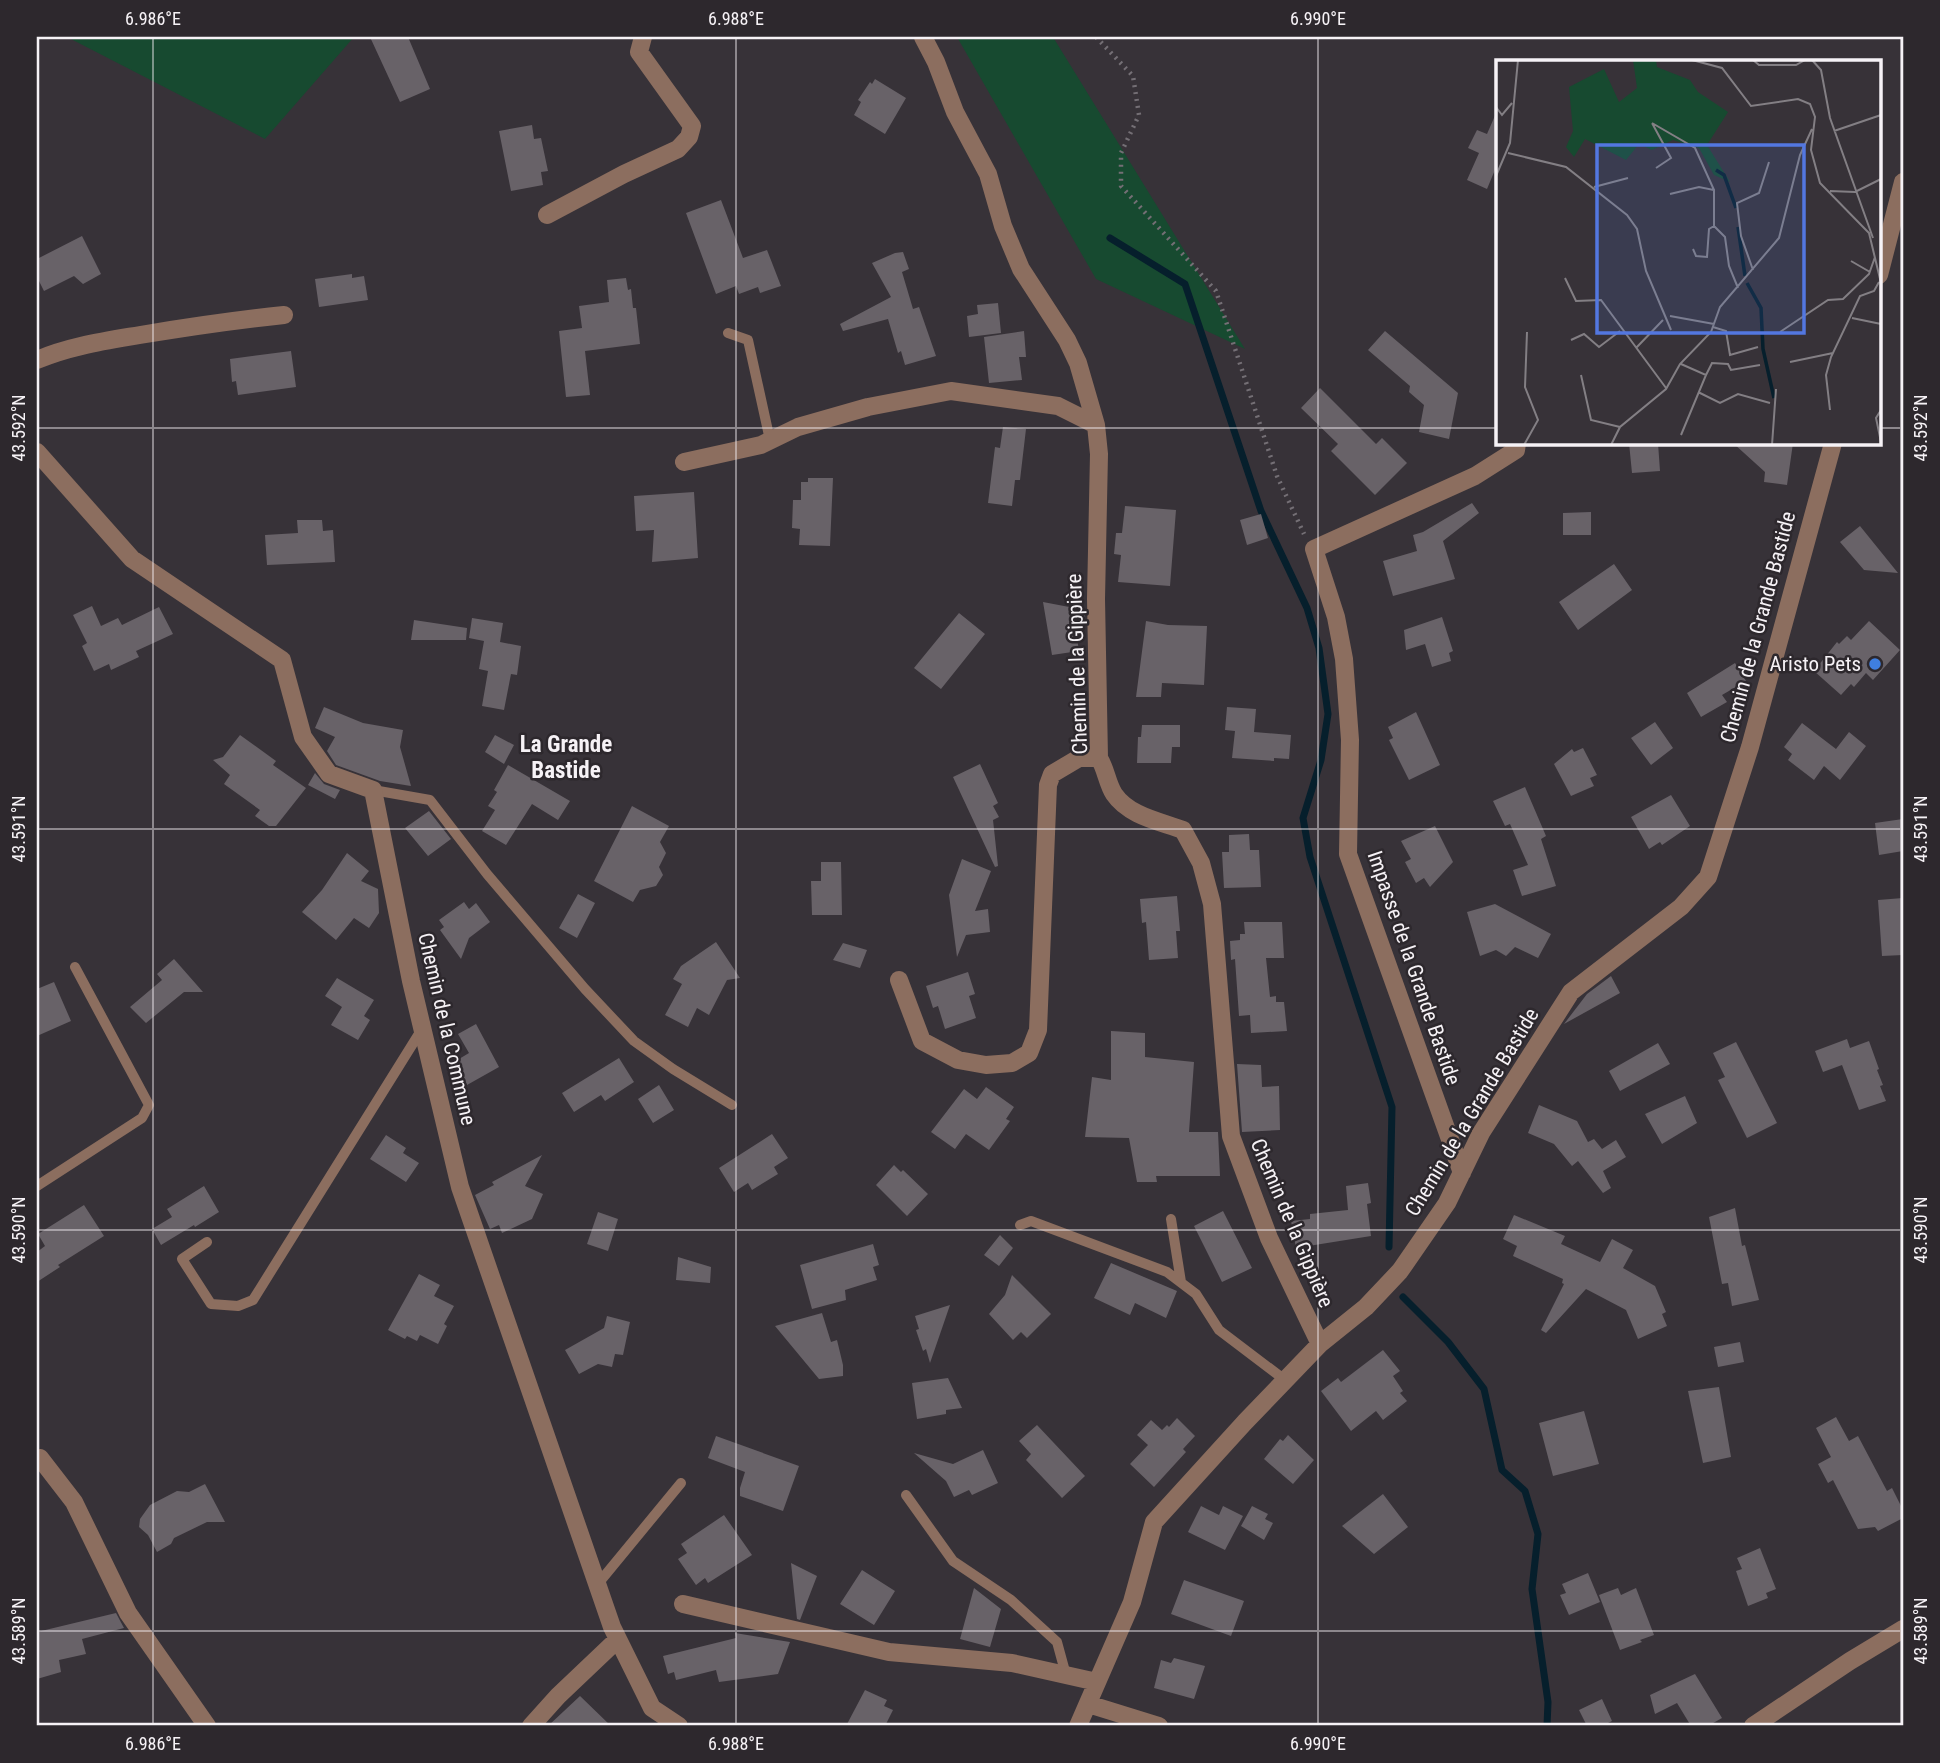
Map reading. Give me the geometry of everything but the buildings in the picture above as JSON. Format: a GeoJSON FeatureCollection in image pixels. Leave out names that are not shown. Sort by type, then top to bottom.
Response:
{"type":"FeatureCollection","features":[{"type":"Feature","properties":{"kind":"street"},"geometry":{"type":"LineString","coordinates":[[547,215],[678,149],[690,136],[692,126],[639,52],[643,37]]}},
{"type":"Feature","properties":{"kind":"street","name":"Chemin de la Gippière"},"geometry":{"type":"LineString","coordinates":[[923,37],[936,62],[955,113],[988,174],[1003,226],[1021,269],[1078,363],[1096,425],[1100,454],[1096,599],[1099,758],[1114,793],[1131,812],[1183,830],[1201,863],[1212,904],[1231,1136],[1269,1238],[1320,1344]]}},
{"type":"Feature","properties":{"kind":"street"},"geometry":{"type":"LineString","coordinates":[[1881,267],[1903,182]]}},
{"type":"Feature","properties":{"kind":"street"},"geometry":{"type":"LineString","coordinates":[[37,360],[60,350],[125,337],[284,314]]}},
{"type":"Feature","properties":{"kind":"street"},"geometry":{"type":"LineString","coordinates":[[684,462],[761,445],[798,427],[868,407],[951,391],[1058,405],[1096,425]]}},
{"type":"Feature","properties":{"kind":"street"},"geometry":{"type":"LineString","coordinates":[[1314,549],[1475,476],[1516,450],[1517,444]]}},
{"type":"Feature","properties":{"kind":"street","name":"Chemin de la Grande Bastide"},"geometry":{"type":"LineString","coordinates":[[1078,1726],[1132,1602],[1154,1522],[1320,1344],[1366,1307],[1400,1271],[1447,1203],[1482,1133],[1571,992],[1681,907],[1708,877],[1749,747],[1833,444]]}},
{"type":"Feature","properties":{"kind":"street"},"geometry":{"type":"LineString","coordinates":[[37,452],[132,559],[282,660],[303,737],[329,774],[373,790]]}},
{"type":"Feature","properties":{"kind":"street","name":"Impasse de la Grande Bastide"},"geometry":{"type":"LineString","coordinates":[[1314,549],[1336,617],[1344,659],[1350,740],[1348,854],[1462,1173]]}},
{"type":"Feature","properties":{"kind":"street"},"geometry":{"type":"LineString","coordinates":[[899,980],[922,1041],[958,1060],[986,1065],[1012,1063],[1029,1053],[1038,1030],[1048,785],[1052,774],[1079,758],[1099,758]]}},
{"type":"Feature","properties":{"kind":"street","name":"Chemin de la Commune"},"geometry":{"type":"LineString","coordinates":[[373,790],[422,1028],[460,1187],[618,1640],[652,1708],[679,1726]]}},
{"type":"Feature","properties":{"kind":"street"},"geometry":{"type":"LineString","coordinates":[[38,1455],[74,1502],[128,1613],[207,1726]]}},
{"type":"Feature","properties":{"kind":"street"},"geometry":{"type":"LineString","coordinates":[[683,1604],[889,1652],[1012,1663],[1097,1682]]}},
{"type":"Feature","properties":{"kind":"street"},"geometry":{"type":"LineString","coordinates":[[1753,1726],[1903,1629]]}},
{"type":"Feature","properties":{"kind":"street"},"geometry":{"type":"LineString","coordinates":[[531,1726],[558,1696],[618,1640]]}},
{"type":"Feature","properties":{"kind":"street"},"geometry":{"type":"LineString","coordinates":[[1087,1704],[1159,1726]]}},
{"type":"Feature","properties":{"kind":"lane"},"geometry":{"type":"LineString","coordinates":[[728,333],[748,340],[771,440]]}},
{"type":"Feature","properties":{"kind":"lane"},"geometry":{"type":"LineString","coordinates":[[373,790],[430,800],[487,874],[585,989],[634,1041],[673,1069],[732,1105]]}},
{"type":"Feature","properties":{"kind":"lane"},"geometry":{"type":"LineString","coordinates":[[37,1186],[142,1118],[149,1105],[75,967]]}},
{"type":"Feature","properties":{"kind":"lane"},"geometry":{"type":"LineString","coordinates":[[207,1242],[182,1259],[211,1304],[237,1306],[253,1300],[422,1028]]}},
{"type":"Feature","properties":{"kind":"lane"},"geometry":{"type":"LineString","coordinates":[[1171,1219],[1181,1282]]}},
{"type":"Feature","properties":{"kind":"lane"},"geometry":{"type":"LineString","coordinates":[[1020,1225],[1031,1221],[1167,1272],[1196,1293],[1219,1330],[1285,1380]]}},
{"type":"Feature","properties":{"kind":"lane"},"geometry":{"type":"LineString","coordinates":[[597,1585],[681,1483]]}},
{"type":"Feature","properties":{"kind":"lane"},"geometry":{"type":"LineString","coordinates":[[906,1495],[953,1560],[1011,1600],[1057,1642],[1066,1675]]}},
{"type":"Feature","properties":{"kind":"path"},"geometry":{"type":"LineString","coordinates":[[1096,37],[1133,76],[1139,115],[1121,153],[1121,186],[1216,291],[1277,476],[1299,527],[1314,549]]}},
{"type":"Feature","properties":{"kind":"green space"},"geometry":{"type":"Polygon","coordinates":[[[67,37],[354,37],[265,139],[67,37]]]}},
{"type":"Feature","properties":{"kind":"green space"},"geometry":{"type":"Polygon","coordinates":[[[957,37],[1053,37],[1245,349],[1096,279],[957,37]]]}},
{"type":"Feature","properties":{"kind":"waterway"},"geometry":{"type":"LineString","coordinates":[[1110,238],[1185,284],[1261,511],[1307,608],[1319,648],[1328,714],[1321,760],[1303,818],[1310,857],[1392,1107],[1389,1247]]}},
{"type":"Feature","properties":{"kind":"waterway"},"geometry":{"type":"LineString","coordinates":[[1403,1297],[1448,1342],[1484,1389],[1502,1470],[1525,1491],[1538,1534],[1532,1589],[1548,1702],[1547,1726]]}},
{"type":"Feature","properties":{"kind":"place","name":"Aristo Pets"},"geometry":{"type":"Point","coordinates":[1875,664]}},
{"type":"Feature","properties":{"kind":"district","name":"La Grande Bastide"},"geometry":{"type":"Point","coordinates":[566,757]}}]}
